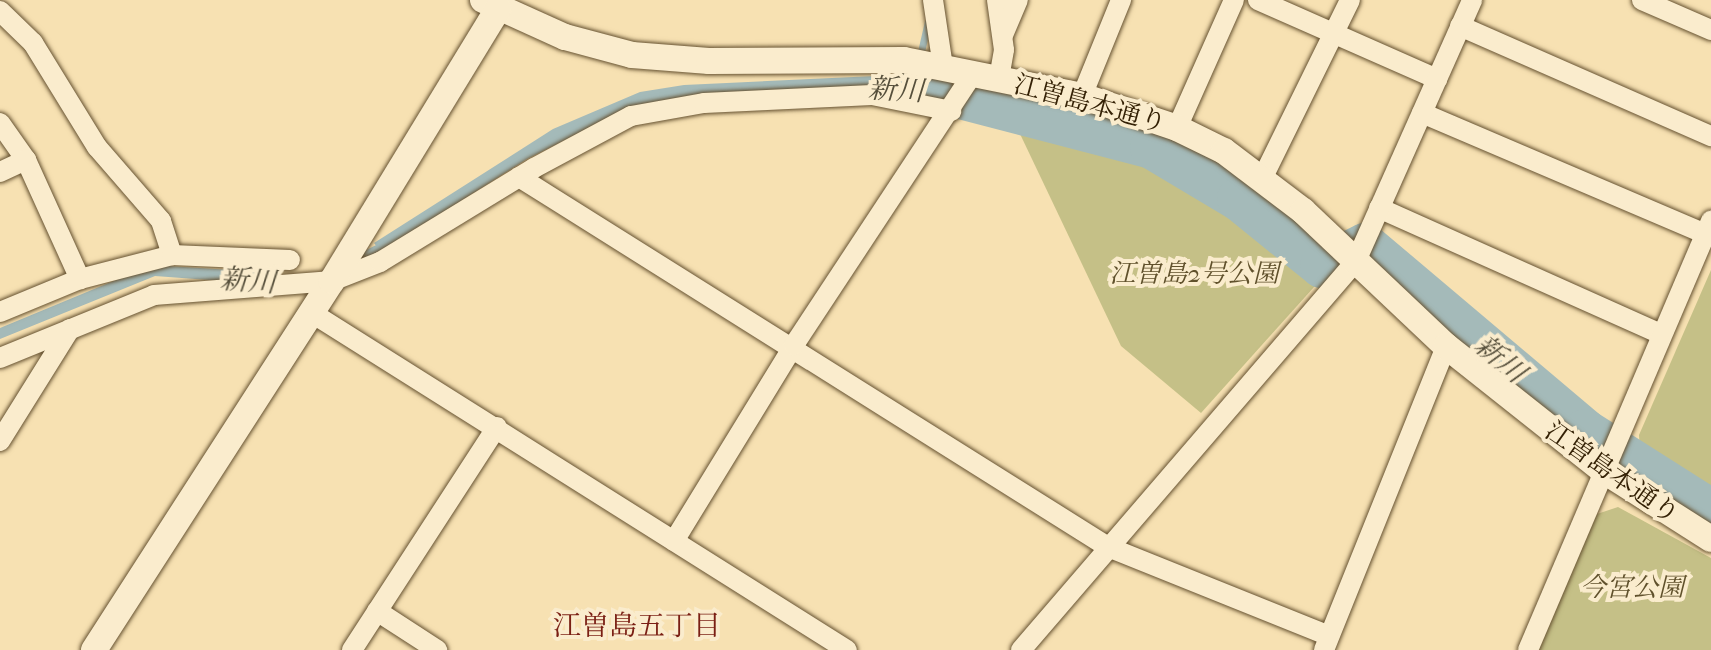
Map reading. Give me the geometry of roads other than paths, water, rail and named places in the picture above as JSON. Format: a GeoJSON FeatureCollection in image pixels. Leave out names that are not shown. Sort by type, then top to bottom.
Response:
{"type":"FeatureCollection","features":[{"type":"Feature","properties":{"kind":"street"},"geometry":{"type":"LineString","coordinates":[[933,0],[943,67]]}},
{"type":"Feature","properties":{"kind":"street"},"geometry":{"type":"LineString","coordinates":[[997,0],[1003,35],[999,79]]}},
{"type":"Feature","properties":{"kind":"street"},"geometry":{"type":"LineString","coordinates":[[1003,35],[1018,0]]}},
{"type":"Feature","properties":{"kind":"street"},"geometry":{"type":"LineString","coordinates":[[1082,96],[1121,0]]}},
{"type":"Feature","properties":{"kind":"street"},"geometry":{"type":"LineString","coordinates":[[1177,128],[1234,0]]}},
{"type":"Feature","properties":{"kind":"street"},"geometry":{"type":"LineString","coordinates":[[1258,0],[1437,79]]}},
{"type":"Feature","properties":{"kind":"street"},"geometry":{"type":"LineString","coordinates":[[1262,179],[1350,0]]}},
{"type":"Feature","properties":{"kind":"street"},"geometry":{"type":"LineString","coordinates":[[1021,650],[1356,261],[1472,0]]}},
{"type":"Feature","properties":{"kind":"street"},"geometry":{"type":"LineString","coordinates":[[1642,0],[1711,30]]}},
{"type":"Feature","properties":{"kind":"street"},"geometry":{"type":"LineString","coordinates":[[94,650],[332,281],[495,3]]}},
{"type":"Feature","properties":{"kind":"street","name":"江曽島本通り"},"geometry":{"type":"LineString","coordinates":[[495,3],[565,37],[632,55],[780,62],[857,56],[943,67],[1082,96],[1177,128],[1224,151],[1262,179],[1356,261],[1446,346],[1601,469],[1711,539]]}},
{"type":"Feature","properties":{"kind":"street"},"geometry":{"type":"LineString","coordinates":[[0,11],[33,43],[97,147],[161,221],[172,255]]}},
{"type":"Feature","properties":{"kind":"street"},"geometry":{"type":"LineString","coordinates":[[1460,26],[1711,136]]}},
{"type":"Feature","properties":{"kind":"street"},"geometry":{"type":"LineString","coordinates":[[674,541],[794,345],[973,74]]}},
{"type":"Feature","properties":{"kind":"street"},"geometry":{"type":"LineString","coordinates":[[0,358],[154,295],[332,281],[380,262],[519,177],[631,116],[704,103],[872,95],[951,111]]}},
{"type":"Feature","properties":{"kind":"street"},"geometry":{"type":"LineString","coordinates":[[1422,113],[1708,227],[1601,469],[1528,650]]}},
{"type":"Feature","properties":{"kind":"street"},"geometry":{"type":"LineString","coordinates":[[0,123],[26,160],[80,279]]}},
{"type":"Feature","properties":{"kind":"street"},"geometry":{"type":"LineString","coordinates":[[0,172],[26,160]]}},
{"type":"Feature","properties":{"kind":"street"},"geometry":{"type":"LineString","coordinates":[[519,177],[794,345],[1108,547],[1326,643],[1446,346]]}},
{"type":"Feature","properties":{"kind":"street"},"geometry":{"type":"LineString","coordinates":[[1379,208],[1661,334]]}},
{"type":"Feature","properties":{"kind":"street"},"geometry":{"type":"LineString","coordinates":[[0,312],[80,279],[172,255],[290,260]]}},
{"type":"Feature","properties":{"kind":"street"},"geometry":{"type":"LineString","coordinates":[[312,313],[847,650]]}},
{"type":"Feature","properties":{"kind":"street"},"geometry":{"type":"LineString","coordinates":[[0,441],[70,329]]}},
{"type":"Feature","properties":{"kind":"street"},"geometry":{"type":"LineString","coordinates":[[352,650],[497,427]]}},
{"type":"Feature","properties":{"kind":"street"},"geometry":{"type":"LineString","coordinates":[[377,611],[437,650]]}},
{"type":"Feature","properties":{"kind":"water"},"geometry":{"type":"Polygon","coordinates":[[[875,76],[921,82],[919,93],[866,87],[593,126],[527,159],[381,252],[374,243],[553,129],[640,92],[684,85],[875,76]]]}},
{"type":"Feature","properties":{"kind":"water"},"geometry":{"type":"Polygon","coordinates":[[[994,96],[1168,144],[1228,177],[1287,225],[1279,234],[1233,194],[1157,152],[992,105],[994,96]]]}},
{"type":"Feature","properties":{"kind":"water"},"geometry":{"type":"Polygon","coordinates":[[[152,265],[278,273],[277,285],[155,276],[0,339],[0,328],[152,265]]]}},
{"type":"Feature","properties":{"kind":"waterway"},"geometry":{"type":"LineString","coordinates":[[920,56],[928,22]]}},
{"type":"Feature","properties":{"kind":"waterway","name":"新川"},"geometry":{"type":"LineString","coordinates":[[914,85],[1152,147],[1239,199],[1322,266],[1365,245],[1585,431],[1711,511]]}},
{"type":"Feature","properties":{"kind":"waterway","name":"新川"},"geometry":{"type":"LineString","coordinates":[[355,259],[383,245]]}},
{"type":"Feature","properties":{"kind":"district","name":"江曽島五丁目"},"geometry":{"type":"Point","coordinates":[637,626]}},
{"type":"Feature","properties":{"kind":"park label","name":"江曽島2号公園"},"geometry":{"type":"Point","coordinates":[1194,274]}},
{"type":"Feature","properties":{"kind":"park label","name":"今宮公園"},"geometry":{"type":"Point","coordinates":[1632,588]}}]}
